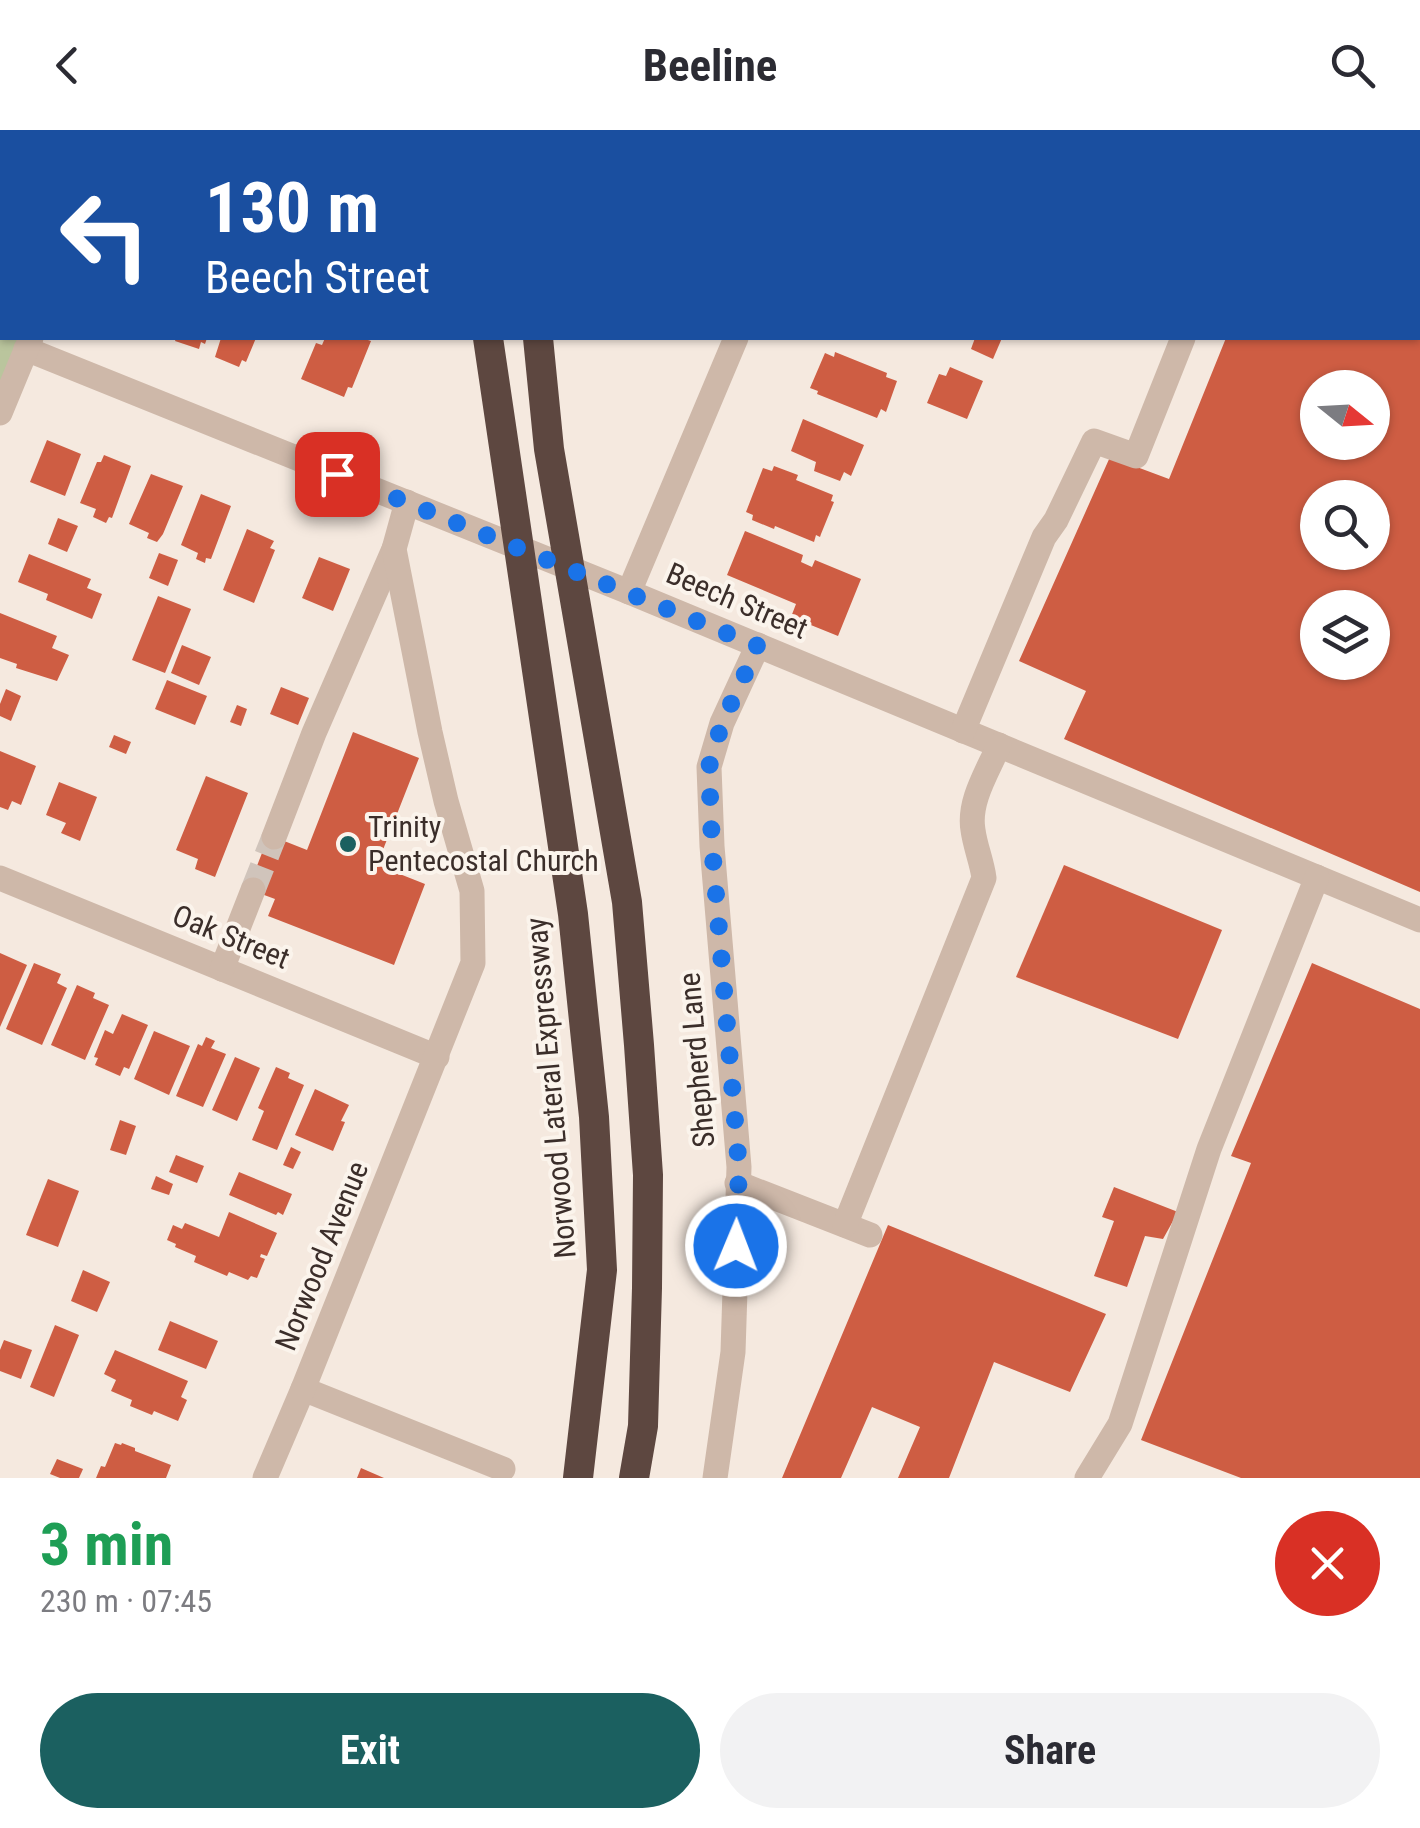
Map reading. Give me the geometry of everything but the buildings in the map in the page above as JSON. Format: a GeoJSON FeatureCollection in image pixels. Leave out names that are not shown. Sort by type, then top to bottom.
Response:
{"type":"FeatureCollection","features":[{"type":"Feature","properties":{"kind":"highway","name":"Norwood Lateral Expressway"},"geometry":{"type":"LineString","coordinates":[[488,340],[572,914],[594,1117],[602,1270],[578,1478]]}},
{"type":"Feature","properties":{"kind":"highway"},"geometry":{"type":"LineString","coordinates":[[538,340],[549,450],[627,902],[648,1175],[643,1426],[634,1478]]}},
{"type":"Feature","properties":{"kind":"street"},"geometry":{"type":"LineString","coordinates":[[621,588],[735,340]]}},
{"type":"Feature","properties":{"kind":"street"},"geometry":{"type":"LineString","coordinates":[[963,731],[1044,537],[1094,442],[1136,456],[1182,340]]}},
{"type":"Feature","properties":{"kind":"street"},"geometry":{"type":"LineString","coordinates":[[0,412],[28,343]]}},
{"type":"Feature","properties":{"kind":"street","name":"Beech Street"},"geometry":{"type":"LineString","coordinates":[[28,343],[1420,920]]}},
{"type":"Feature","properties":{"kind":"street"},"geometry":{"type":"LineString","coordinates":[[274,837],[394,548],[407,502]]}},
{"type":"Feature","properties":{"kind":"street","name":"Norwood Avenue"},"geometry":{"type":"LineString","coordinates":[[265,1478],[473,963],[472,891],[430,732],[394,548]]}},
{"type":"Feature","properties":{"kind":"street","name":"Shepherd Lane"},"geometry":{"type":"LineString","coordinates":[[715,1478],[734,1352],[739,1168],[709,767],[722,723],[758,646]]}},
{"type":"Feature","properties":{"kind":"street"},"geometry":{"type":"LineString","coordinates":[[845,1225],[984,878],[972,831],[972,808],[999,745]]}},
{"type":"Feature","properties":{"kind":"street","name":"Oak Street"},"geometry":{"type":"LineString","coordinates":[[0,878],[437,1057]]}},
{"type":"Feature","properties":{"kind":"street"},"geometry":{"type":"LineString","coordinates":[[1087,1478],[1120,1424],[1208,1149],[1316,878]]}},
{"type":"Feature","properties":{"kind":"street"},"geometry":{"type":"LineString","coordinates":[[222,969],[253,890]]}},
{"type":"Feature","properties":{"kind":"street"},"geometry":{"type":"LineString","coordinates":[[737,1184],[870,1235]]}},
{"type":"Feature","properties":{"kind":"street"},"geometry":{"type":"LineString","coordinates":[[303,1390],[502,1469]]}},
{"type":"Feature","properties":{"kind":"green space"},"geometry":{"type":"Polygon","coordinates":[[[0,340],[30,340],[0,412],[0,340]]]}},
{"type":"Feature","properties":{"kind":"tunnel"},"geometry":{"type":"LineString","coordinates":[[253,890],[274,837]]}},
{"type":"Feature","properties":{"kind":"place","name":"Trinity Pentecostal Church"},"geometry":{"type":"Point","coordinates":[348,844]}},
{"type":"Feature","properties":{"kind":"route"},"geometry":{"type":"LineString","coordinates":[[337,474],[758,646],[722,723],[709,767],[739,1168],[736,1246]]}}]}
